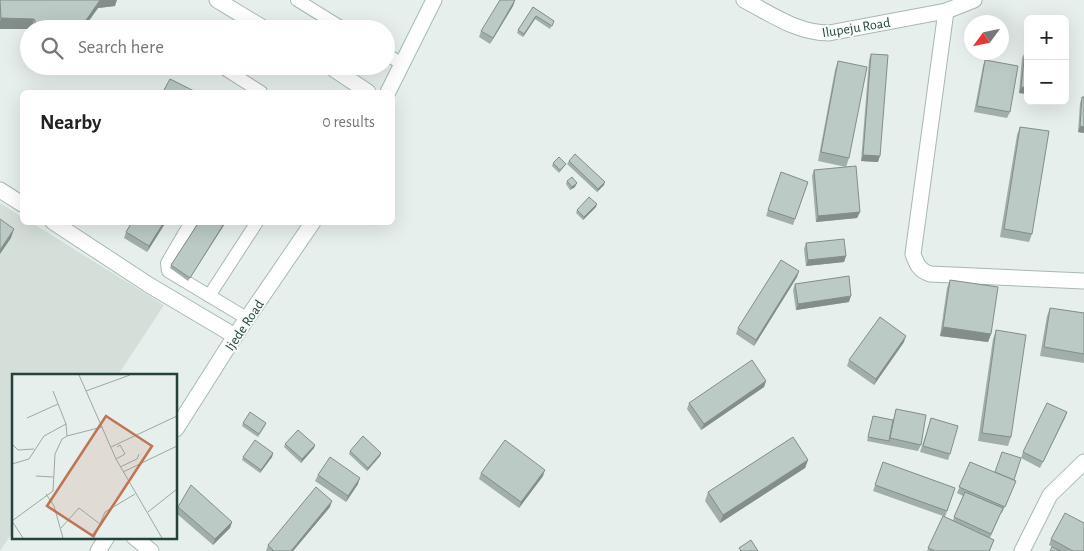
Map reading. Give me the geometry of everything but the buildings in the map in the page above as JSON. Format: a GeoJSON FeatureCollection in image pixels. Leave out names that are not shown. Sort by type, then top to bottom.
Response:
{"type":"FeatureCollection","features":[{"type":"Feature","properties":{"kind":"street"},"geometry":{"type":"LineString","coordinates":[[218,0],[250,20]]}},
{"type":"Feature","properties":{"kind":"street"},"geometry":{"type":"LineString","coordinates":[[389,90],[434,0]]}},
{"type":"Feature","properties":{"kind":"street","name":"Ilupeju Road"},"geometry":{"type":"LineString","coordinates":[[744,0],[794,26],[812,33],[828,33],[946,11],[974,0]]}},
{"type":"Feature","properties":{"kind":"street"},"geometry":{"type":"LineString","coordinates":[[946,11],[913,254],[917,264],[921,270],[930,274],[1084,281]]}},
{"type":"Feature","properties":{"kind":"street"},"geometry":{"type":"LineString","coordinates":[[343,75],[365,90]]}},
{"type":"Feature","properties":{"kind":"street"},"geometry":{"type":"LineString","coordinates":[[0,190],[20,203]]}},
{"type":"Feature","properties":{"kind":"street"},"geometry":{"type":"LineString","coordinates":[[58,225],[149,285],[236,336]]}},
{"type":"Feature","properties":{"kind":"street","name":"Ijede Road"},"geometry":{"type":"LineString","coordinates":[[178,426],[307,225]]}},
{"type":"Feature","properties":{"kind":"street"},"geometry":{"type":"LineString","coordinates":[[1022,551],[1050,495],[1084,462]]}},
{"type":"Feature","properties":{"kind":"street"},"geometry":{"type":"LineString","coordinates":[[98,551],[106,538]]}},
{"type":"Feature","properties":{"kind":"street"},"geometry":{"type":"LineString","coordinates":[[135,538],[151,551]]}},
{"type":"Feature","properties":{"kind":"lane"},"geometry":{"type":"LineString","coordinates":[[297,0],[329,20]]}},
{"type":"Feature","properties":{"kind":"lane"},"geometry":{"type":"LineString","coordinates":[[395,60],[402,64]]}},
{"type":"Feature","properties":{"kind":"lane"},"geometry":{"type":"LineString","coordinates":[[234,75],[258,90]]}},
{"type":"Feature","properties":{"kind":"lane"},"geometry":{"type":"LineString","coordinates":[[189,225],[166,267],[168,271],[248,319]]}},
{"type":"Feature","properties":{"kind":"lane"},"geometry":{"type":"LineString","coordinates":[[209,296],[255,225]]}},
{"type":"Feature","properties":{"kind":"shaded area"},"geometry":{"type":"Polygon","coordinates":[[[0,203],[20,216],[20,225],[35,225],[164,305],[119,374],[12,374],[12,533],[0,551],[0,203]]]}}]}
